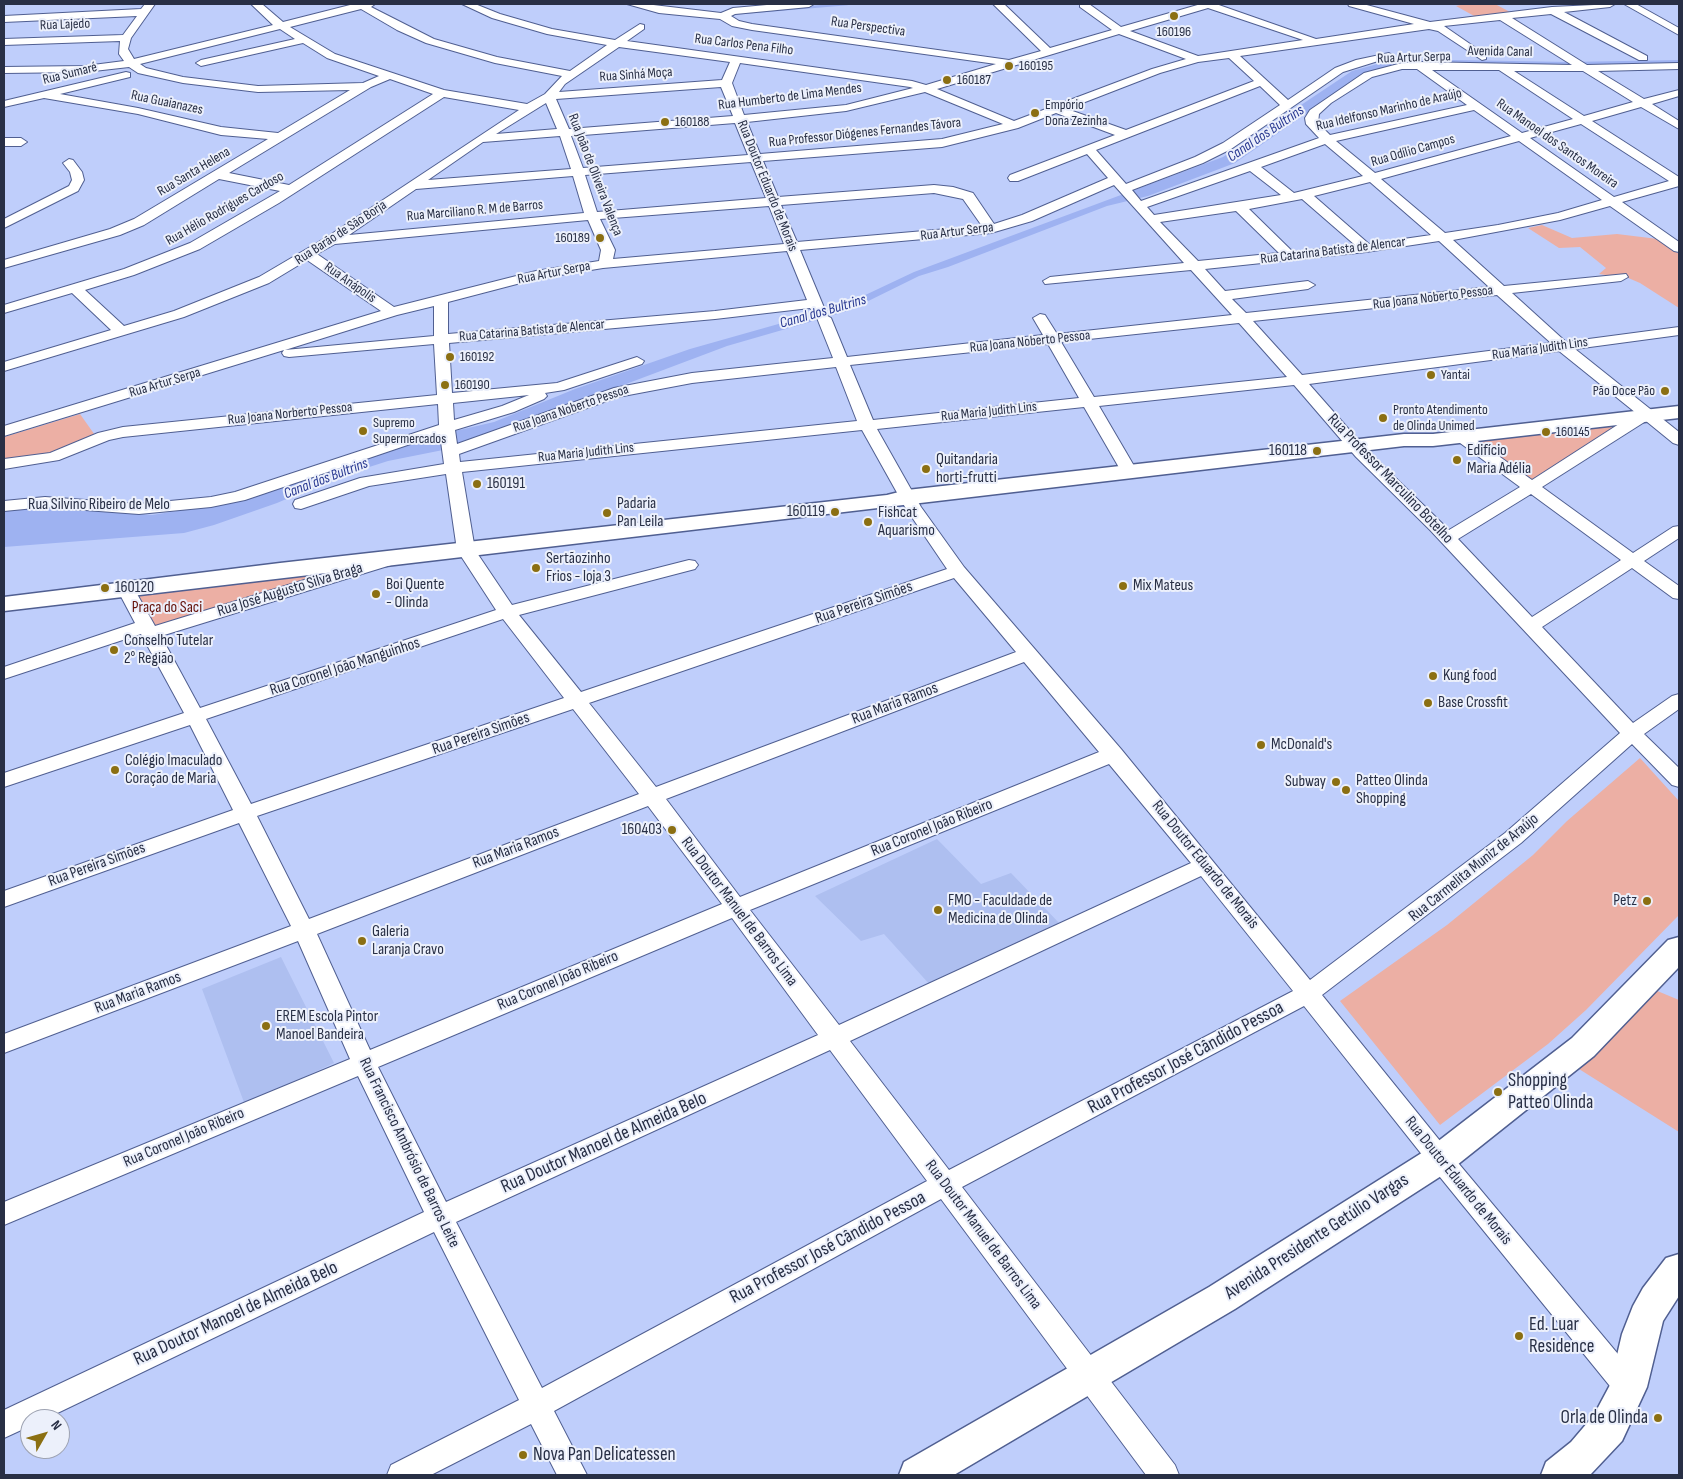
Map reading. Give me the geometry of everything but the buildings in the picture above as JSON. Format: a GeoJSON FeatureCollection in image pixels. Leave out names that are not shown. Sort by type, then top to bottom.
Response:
{"type":"FeatureCollection","features":[{"type":"Feature","properties":{"kind":"main road"},"geometry":{"type":"LineString","coordinates":[[902,502],[1130,471],[1358,450],[1417,448],[1433,440],[1679,412]]}},
{"type":"Feature","properties":{"kind":"main road"},"geometry":{"type":"LineString","coordinates":[[4,604],[402,556],[902,502],[1139,482],[1358,450]]}},
{"type":"Feature","properties":{"kind":"main road","name":"Avenida Presidente Getúlio Vargas"},"geometry":{"type":"LineString","coordinates":[[918,1475],[1222,1298],[1440,1159],[1551,1074],[1583,1047],[1679,948]]}},
{"type":"Feature","properties":{"kind":"main road"},"geometry":{"type":"LineString","coordinates":[[1560,1475],[1585,1455],[1603,1435],[1620,1407],[1628,1387],[1640,1334],[1646,1317],[1656,1299],[1679,1269]]}},
{"type":"Feature","properties":{"kind":"street"},"geometry":{"type":"LineString","coordinates":[[256,4],[280,26],[331,56],[442,92],[528,108]]}},
{"type":"Feature","properties":{"kind":"street"},"geometry":{"type":"LineString","coordinates":[[4,70],[85,69],[131,62],[363,4],[401,28],[430,41],[495,60],[573,75]]}},
{"type":"Feature","properties":{"kind":"street","name":"Rua Carlos Pena Filho"},"geometry":{"type":"LineString","coordinates":[[467,4],[496,16],[535,28],[616,43],[927,88],[1014,125]]}},
{"type":"Feature","properties":{"kind":"street"},"geometry":{"type":"LineString","coordinates":[[632,4],[659,10],[727,14],[786,9],[809,4]]}},
{"type":"Feature","properties":{"kind":"street"},"geometry":{"type":"LineString","coordinates":[[998,4],[1048,52]]}},
{"type":"Feature","properties":{"kind":"street"},"geometry":{"type":"LineString","coordinates":[[1209,4],[1316,42]]}},
{"type":"Feature","properties":{"kind":"street","name":"Rua Humberto de Lima Mendes"},"geometry":{"type":"LineString","coordinates":[[480,139],[564,134],[838,109],[927,88],[1209,4]]}},
{"type":"Feature","properties":{"kind":"street"},"geometry":{"type":"LineString","coordinates":[[1354,4],[1360,4]]}},
{"type":"Feature","properties":{"kind":"street"},"geometry":{"type":"LineString","coordinates":[[1354,4],[1433,25],[1448,32],[1482,57]]}},
{"type":"Feature","properties":{"kind":"street"},"geometry":{"type":"LineString","coordinates":[[1539,4],[1643,58]]}},
{"type":"Feature","properties":{"kind":"street","name":"Rua Professor Diógenes Fernandes Távora"},"geometry":{"type":"LineString","coordinates":[[413,185],[942,143],[979,136],[1014,125],[1156,71],[1197,59],[1433,25],[1610,4]]}},
{"type":"Feature","properties":{"kind":"street"},"geometry":{"type":"LineString","coordinates":[[1629,4],[1679,32]]}},
{"type":"Feature","properties":{"kind":"street"},"geometry":{"type":"LineString","coordinates":[[1084,6],[1120,31],[1197,59]]}},
{"type":"Feature","properties":{"kind":"street"},"geometry":{"type":"LineString","coordinates":[[4,19],[148,8]]}},
{"type":"Feature","properties":{"kind":"street"},"geometry":{"type":"LineString","coordinates":[[148,8],[126,38],[124,54],[142,71],[183,80],[258,89],[320,89],[367,86]]}},
{"type":"Feature","properties":{"kind":"street"},"geometry":{"type":"LineString","coordinates":[[775,30],[786,9]]}},
{"type":"Feature","properties":{"kind":"street","name":"Rua Perspectiva"},"geometry":{"type":"LineString","coordinates":[[727,14],[736,24],[1012,63]]}},
{"type":"Feature","properties":{"kind":"street"},"geometry":{"type":"LineString","coordinates":[[1501,16],[1679,126]]}},
{"type":"Feature","properties":{"kind":"street","name":"Rua Barão de São Borja"},"geometry":{"type":"LineString","coordinates":[[4,367],[122,332],[222,298],[264,280],[309,255],[480,139],[549,96],[555,86],[640,27]]}},
{"type":"Feature","properties":{"kind":"street","name":"Rua Lajedo"},"geometry":{"type":"LineString","coordinates":[[4,42],[126,38]]}},
{"type":"Feature","properties":{"kind":"street"},"geometry":{"type":"LineString","coordinates":[[202,63],[303,40]]}},
{"type":"Feature","properties":{"kind":"street"},"geometry":{"type":"LineString","coordinates":[[1231,54],[1288,106]]}},
{"type":"Feature","properties":{"kind":"street","name":"Rua Artur Serpa"},"geometry":{"type":"LineString","coordinates":[[4,431],[392,312],[544,273],[603,264],[991,229],[1216,152],[1288,106],[1338,70],[1360,62],[1394,56],[1482,57],[1579,64],[1643,58],[1679,58]]}},
{"type":"Feature","properties":{"kind":"street"},"geometry":{"type":"LineString","coordinates":[[726,83],[736,60]]}},
{"type":"Feature","properties":{"kind":"street","name":"Avenida Canal"},"geometry":{"type":"LineString","coordinates":[[1327,139],[1311,122],[1314,112],[1327,101],[1368,74],[1402,66],[1501,67],[1579,64],[1679,66]]}},
{"type":"Feature","properties":{"kind":"street","name":"Rua Manoel dos Santos Moreira"},"geometry":{"type":"LineString","coordinates":[[1418,66],[1679,248]]}},
{"type":"Feature","properties":{"kind":"street"},"geometry":{"type":"LineString","coordinates":[[1501,67],[1679,182]]}},
{"type":"Feature","properties":{"kind":"street","name":"Rua Sumaré"},"geometry":{"type":"LineString","coordinates":[[4,104],[142,71]]}},
{"type":"Feature","properties":{"kind":"street","name":"Rua Santa Helena"},"geometry":{"type":"LineString","coordinates":[[4,264],[131,226],[367,86],[388,76]]}},
{"type":"Feature","properties":{"kind":"street"},"geometry":{"type":"LineString","coordinates":[[1014,178],[1262,81]]}},
{"type":"Feature","properties":{"kind":"street","name":"Rua Sinhá Moça"},"geometry":{"type":"LineString","coordinates":[[549,96],[726,83]]}},
{"type":"Feature","properties":{"kind":"street","name":"Rua Doutor Eduardo de Morais"},"geometry":{"type":"LineString","coordinates":[[726,83],[792,248],[866,423],[902,502],[958,571],[1114,754],[1440,1159],[1628,1387]]}},
{"type":"Feature","properties":{"kind":"street","name":"Rua Hélio Rodrigues Cardoso"},"geometry":{"type":"LineString","coordinates":[[4,309],[184,252],[291,189],[442,92]]}},
{"type":"Feature","properties":{"kind":"street","name":"Rua Odílio Campos"},"geometry":{"type":"LineString","coordinates":[[1151,219],[1305,195],[1679,94]]}},
{"type":"Feature","properties":{"kind":"street","name":"Rua Guaianazes"},"geometry":{"type":"LineString","coordinates":[[46,95],[138,112],[221,131],[281,137]]}},
{"type":"Feature","properties":{"kind":"street","name":"Rua João de Oliveira Valença"},"geometry":{"type":"LineString","coordinates":[[549,96],[578,172],[592,216],[609,253],[603,264]]}},
{"type":"Feature","properties":{"kind":"street","name":"Rua Idelfonso Marinho de Araújo"},"geometry":{"type":"LineString","coordinates":[[1137,204],[1327,139],[1476,106]]}},
{"type":"Feature","properties":{"kind":"street"},"geometry":{"type":"LineString","coordinates":[[1056,109],[1127,135]]}},
{"type":"Feature","properties":{"kind":"street"},"geometry":{"type":"LineString","coordinates":[[1327,139],[1443,238],[1562,346],[1645,415],[1679,440]]}},
{"type":"Feature","properties":{"kind":"street"},"geometry":{"type":"LineString","coordinates":[[4,142],[21,142]]}},
{"type":"Feature","properties":{"kind":"street","name":"Rua Professor Marculino Botelho"},"geometry":{"type":"LineString","coordinates":[[1089,149],[1298,380],[1358,450],[1447,538],[1679,780]]}},
{"type":"Feature","properties":{"kind":"street"},"geometry":{"type":"LineString","coordinates":[[4,224],[74,188],[78,180],[76,172],[69,163]]}},
{"type":"Feature","properties":{"kind":"street"},"geometry":{"type":"LineString","coordinates":[[1252,166],[1291,197]]}},
{"type":"Feature","properties":{"kind":"street"},"geometry":{"type":"LineString","coordinates":[[217,176],[291,189]]}},
{"type":"Feature","properties":{"kind":"street","name":"Rua Catarina Batista de Alencar"},"geometry":{"type":"LineString","coordinates":[[1050,281],[1195,267],[1443,238],[1529,224],[1679,182]]}},
{"type":"Feature","properties":{"kind":"street","name":"Rua Marciliano R. M de Barros"},"geometry":{"type":"LineString","coordinates":[[332,240],[774,201],[945,190],[957,192],[970,198],[991,229]]}},
{"type":"Feature","properties":{"kind":"street"},"geometry":{"type":"LineString","coordinates":[[1305,195],[1366,248]]}},
{"type":"Feature","properties":{"kind":"street"},"geometry":{"type":"LineString","coordinates":[[1240,206],[1290,256]]}},
{"type":"Feature","properties":{"kind":"street","name":"Rua Anápolis"},"geometry":{"type":"LineString","coordinates":[[309,255],[392,312]]}},
{"type":"Feature","properties":{"kind":"street","name":"Rua Joana Noberto Pessoa"},"geometry":{"type":"LineString","coordinates":[[450,456],[582,404],[630,389],[698,377],[1244,320],[1621,278]]}},
{"type":"Feature","properties":{"kind":"street"},"geometry":{"type":"LineString","coordinates":[[1220,296],[1308,285]]}},
{"type":"Feature","properties":{"kind":"street"},"geometry":{"type":"LineString","coordinates":[[75,288],[122,332]]}},
{"type":"Feature","properties":{"kind":"street","name":"Rua Doutor Manuel de Barros Lima"},"geometry":{"type":"LineString","coordinates":[[441,300],[444,398],[450,456],[466,550],[507,612],[652,796],[734,908],[1164,1475]]}},
{"type":"Feature","properties":{"kind":"street","name":"Rua Catarina Batista de Alencar"},"geometry":{"type":"LineString","coordinates":[[247,357],[715,315],[819,310]]}},
{"type":"Feature","properties":{"kind":"street"},"geometry":{"type":"LineString","coordinates":[[1040,318],[1130,471]]}},
{"type":"Feature","properties":{"kind":"street","name":"Rua Maria Judith Lins"},"geometry":{"type":"LineString","coordinates":[[301,504],[450,456],[866,423],[1298,380],[1679,331]]}},
{"type":"Feature","properties":{"kind":"street","name":"Rua Joana Norberto Pessoa"},"geometry":{"type":"LineString","coordinates":[[4,464],[62,454],[104,436],[444,398],[506,394],[565,386],[637,361]]}},
{"type":"Feature","properties":{"kind":"street","name":"Rua Silvino Ribeiro de Melo"},"geometry":{"type":"LineString","coordinates":[[4,506],[44,502],[139,508],[210,502],[239,496],[508,409],[565,386]]}},
{"type":"Feature","properties":{"kind":"street"},"geometry":{"type":"LineString","coordinates":[[75,410],[104,436]]}},
{"type":"Feature","properties":{"kind":"street"},"geometry":{"type":"LineString","coordinates":[[1447,538],[1645,415]]}},
{"type":"Feature","properties":{"kind":"street"},"geometry":{"type":"LineString","coordinates":[[1462,437],[1679,594]]}},
{"type":"Feature","properties":{"kind":"street"},"geometry":{"type":"LineString","coordinates":[[1530,626],[1634,562],[1679,531]]}},
{"type":"Feature","properties":{"kind":"street","name":"Rua José Augusto Silva Braga"},"geometry":{"type":"LineString","coordinates":[[4,672],[402,556]]}},
{"type":"Feature","properties":{"kind":"street","name":"Rua Coronel João Manguinhos"},"geometry":{"type":"LineString","coordinates":[[4,780],[507,612],[689,565]]}},
{"type":"Feature","properties":{"kind":"street","name":"Rua Pereira Simões"},"geometry":{"type":"LineString","coordinates":[[4,898],[245,813],[577,702],[958,571]]}},
{"type":"Feature","properties":{"kind":"street","name":"Rua Francisco Ambrósio de Barros Leite"},"geometry":{"type":"LineString","coordinates":[[126,589],[196,716],[304,930],[364,1062],[440,1217],[538,1405],[572,1475]]}},
{"type":"Feature","properties":{"kind":"street","name":"Rua Maria Ramos"},"geometry":{"type":"LineString","coordinates":[[4,1044],[1029,653]]}},
{"type":"Feature","properties":{"kind":"street","name":"Rua Carmelita Muniz de Araújo"},"geometry":{"type":"LineString","coordinates":[[1309,994],[1380,942],[1513,838],[1632,733],[1679,700]]}},
{"type":"Feature","properties":{"kind":"street","name":"Rua Coronel João Ribeiro"},"geometry":{"type":"LineString","coordinates":[[4,1214],[734,908],[1114,754]]}},
{"type":"Feature","properties":{"kind":"street","name":"Rua Doutor Manoel de Almeida Belo"},"geometry":{"type":"LineString","coordinates":[[4,1424],[440,1217],[834,1038],[1205,865]]}},
{"type":"Feature","properties":{"kind":"street","name":"Rua Professor José Cândido Pessoa"},"geometry":{"type":"LineString","coordinates":[[402,1475],[538,1405],[945,1184],[1309,994]]}},
{"type":"Feature","properties":{"kind":"shaded area","name":"FMO - Faculdade de Medicina de Olinda"},"geometry":{"type":"Polygon","coordinates":[[[937,839],[981,884],[1011,873],[1061,925],[931,986],[884,934],[861,941],[815,896],[937,839]]]}},
{"type":"Feature","properties":{"kind":"shaded area","name":"EREM Escola Pintor Manoel Bandeira"},"geometry":{"type":"Polygon","coordinates":[[[281,957],[334,1063],[245,1105],[202,989],[281,957]]]}},
{"type":"Feature","properties":{"kind":"green space"},"geometry":{"type":"Polygon","coordinates":[[[1465,4],[1495,4],[1510,12],[1476,17],[1456,6],[1465,4]]]}},
{"type":"Feature","properties":{"kind":"green space"},"geometry":{"type":"Polygon","coordinates":[[[1542,225],[1572,238],[1617,234],[1658,239],[1679,254],[1679,308],[1640,283],[1619,274],[1612,276],[1599,274],[1606,268],[1580,247],[1559,248],[1528,228],[1542,225]]]}},
{"type":"Feature","properties":{"kind":"green space"},"geometry":{"type":"Polygon","coordinates":[[[80,414],[97,438],[57,454],[4,459],[4,437],[80,414]]]}},
{"type":"Feature","properties":{"kind":"green space"},"geometry":{"type":"Polygon","coordinates":[[[1620,423],[1531,481],[1479,442],[1620,423]]]}},
{"type":"Feature","properties":{"kind":"green space","name":"Praça do Saci"},"geometry":{"type":"Polygon","coordinates":[[[370,566],[154,630],[133,595],[370,566]]]}},
{"type":"Feature","properties":{"kind":"green space"},"geometry":{"type":"Polygon","coordinates":[[[1640,758],[1679,801],[1679,915],[1586,1010],[1548,1044],[1440,1125],[1340,1001],[1447,925],[1533,855],[1567,821],[1640,758]]]}},
{"type":"Feature","properties":{"kind":"green space"},"geometry":{"type":"Polygon","coordinates":[[[1655,990],[1679,1000],[1679,1132],[1579,1069],[1655,990]]]}},
{"type":"Feature","properties":{"kind":"water","name":"Canal dos Bultrins"},"geometry":{"type":"Polygon","coordinates":[[[1395,59],[1569,62],[1679,60],[1679,65],[1577,67],[1402,64],[1365,73],[1235,163],[1148,196],[1107,206],[948,267],[919,276],[848,311],[727,346],[488,436],[443,450],[388,461],[335,478],[277,503],[214,525],[184,533],[4,547],[4,510],[32,507],[152,515],[246,500],[412,441],[494,422],[575,389],[690,349],[842,306],[914,272],[1223,157],[1352,71],[1395,59]]]}},
{"type":"Feature","properties":{"kind":"waterway"},"geometry":{"type":"LineString","coordinates":[[730,14],[847,4]]}},
{"type":"Feature","properties":{"kind":"place","name":"160196"},"geometry":{"type":"Point","coordinates":[1174,16]}},
{"type":"Feature","properties":{"kind":"place","name":"160195"},"geometry":{"type":"Point","coordinates":[1009,66]}},
{"type":"Feature","properties":{"kind":"place","name":"160187"},"geometry":{"type":"Point","coordinates":[947,80]}},
{"type":"Feature","properties":{"kind":"place","name":"Empório Dona Zezinha"},"geometry":{"type":"Point","coordinates":[1035,113]}},
{"type":"Feature","properties":{"kind":"place","name":"160188"},"geometry":{"type":"Point","coordinates":[665,122]}},
{"type":"Feature","properties":{"kind":"place","name":"160189"},"geometry":{"type":"Point","coordinates":[600,238]}},
{"type":"Feature","properties":{"kind":"place","name":"160192"},"geometry":{"type":"Point","coordinates":[450,357]}},
{"type":"Feature","properties":{"kind":"place","name":"Yantai"},"geometry":{"type":"Point","coordinates":[1431,375]}},
{"type":"Feature","properties":{"kind":"place","name":"160190"},"geometry":{"type":"Point","coordinates":[445,385]}},
{"type":"Feature","properties":{"kind":"place","name":"Pão Doce Pão"},"geometry":{"type":"Point","coordinates":[1665,391]}},
{"type":"Feature","properties":{"kind":"place","name":"Pronto Atendimento de Olinda Unimed"},"geometry":{"type":"Point","coordinates":[1383,418]}},
{"type":"Feature","properties":{"kind":"place","name":"Supremo Supermercados"},"geometry":{"type":"Point","coordinates":[363,431]}},
{"type":"Feature","properties":{"kind":"place","name":"160145"},"geometry":{"type":"Point","coordinates":[1546,432]}},
{"type":"Feature","properties":{"kind":"place","name":"160118"},"geometry":{"type":"Point","coordinates":[1317,451]}},
{"type":"Feature","properties":{"kind":"place","name":"Edifício Maria Adélia"},"geometry":{"type":"Point","coordinates":[1457,460]}},
{"type":"Feature","properties":{"kind":"place","name":"Quitandaria horti-frutti"},"geometry":{"type":"Point","coordinates":[926,469]}},
{"type":"Feature","properties":{"kind":"place","name":"160191"},"geometry":{"type":"Point","coordinates":[477,484]}},
{"type":"Feature","properties":{"kind":"place","name":"160119"},"geometry":{"type":"Point","coordinates":[835,512]}},
{"type":"Feature","properties":{"kind":"place","name":"Padaria Pan Leila"},"geometry":{"type":"Point","coordinates":[607,513]}},
{"type":"Feature","properties":{"kind":"place","name":"Fishcat Aquarismo"},"geometry":{"type":"Point","coordinates":[868,522]}},
{"type":"Feature","properties":{"kind":"place","name":"Sertãozinho Frios - loja 3"},"geometry":{"type":"Point","coordinates":[536,568]}},
{"type":"Feature","properties":{"kind":"place","name":"Mix Mateus"},"geometry":{"type":"Point","coordinates":[1123,586]}},
{"type":"Feature","properties":{"kind":"place","name":"160120"},"geometry":{"type":"Point","coordinates":[105,588]}},
{"type":"Feature","properties":{"kind":"place","name":"Boi Quente - Olinda"},"geometry":{"type":"Point","coordinates":[376,594]}},
{"type":"Feature","properties":{"kind":"place","name":"Conselho Tutelar 2° Região"},"geometry":{"type":"Point","coordinates":[114,650]}},
{"type":"Feature","properties":{"kind":"place","name":"Kung food"},"geometry":{"type":"Point","coordinates":[1433,676]}},
{"type":"Feature","properties":{"kind":"place","name":"Base Crossfit"},"geometry":{"type":"Point","coordinates":[1428,703]}},
{"type":"Feature","properties":{"kind":"place","name":"McDonald's"},"geometry":{"type":"Point","coordinates":[1261,745]}},
{"type":"Feature","properties":{"kind":"place","name":"Colégio Imaculado Coração de Maria"},"geometry":{"type":"Point","coordinates":[115,770]}},
{"type":"Feature","properties":{"kind":"place","name":"Subway"},"geometry":{"type":"Point","coordinates":[1336,782]}},
{"type":"Feature","properties":{"kind":"place","name":"Patteo Olinda Shopping"},"geometry":{"type":"Point","coordinates":[1346,790]}},
{"type":"Feature","properties":{"kind":"place","name":"160403"},"geometry":{"type":"Point","coordinates":[672,830]}},
{"type":"Feature","properties":{"kind":"place","name":"Petz"},"geometry":{"type":"Point","coordinates":[1647,901]}},
{"type":"Feature","properties":{"kind":"place","name":"FMO - Faculdade de Medicina de Olinda"},"geometry":{"type":"Point","coordinates":[938,910]}},
{"type":"Feature","properties":{"kind":"place","name":"Galeria Laranja Cravo"},"geometry":{"type":"Point","coordinates":[362,941]}},
{"type":"Feature","properties":{"kind":"place","name":"EREM Escola Pintor Manoel Bandeira"},"geometry":{"type":"Point","coordinates":[266,1026]}},
{"type":"Feature","properties":{"kind":"place","name":"Shopping Patteo Olinda"},"geometry":{"type":"Point","coordinates":[1498,1092]}},
{"type":"Feature","properties":{"kind":"place","name":"Ed. Luar Residence"},"geometry":{"type":"Point","coordinates":[1519,1336]}},
{"type":"Feature","properties":{"kind":"place","name":"Orla de Olinda"},"geometry":{"type":"Point","coordinates":[1658,1418]}},
{"type":"Feature","properties":{"kind":"place","name":"Nova Pan Delicatessen"},"geometry":{"type":"Point","coordinates":[523,1455]}}]}
